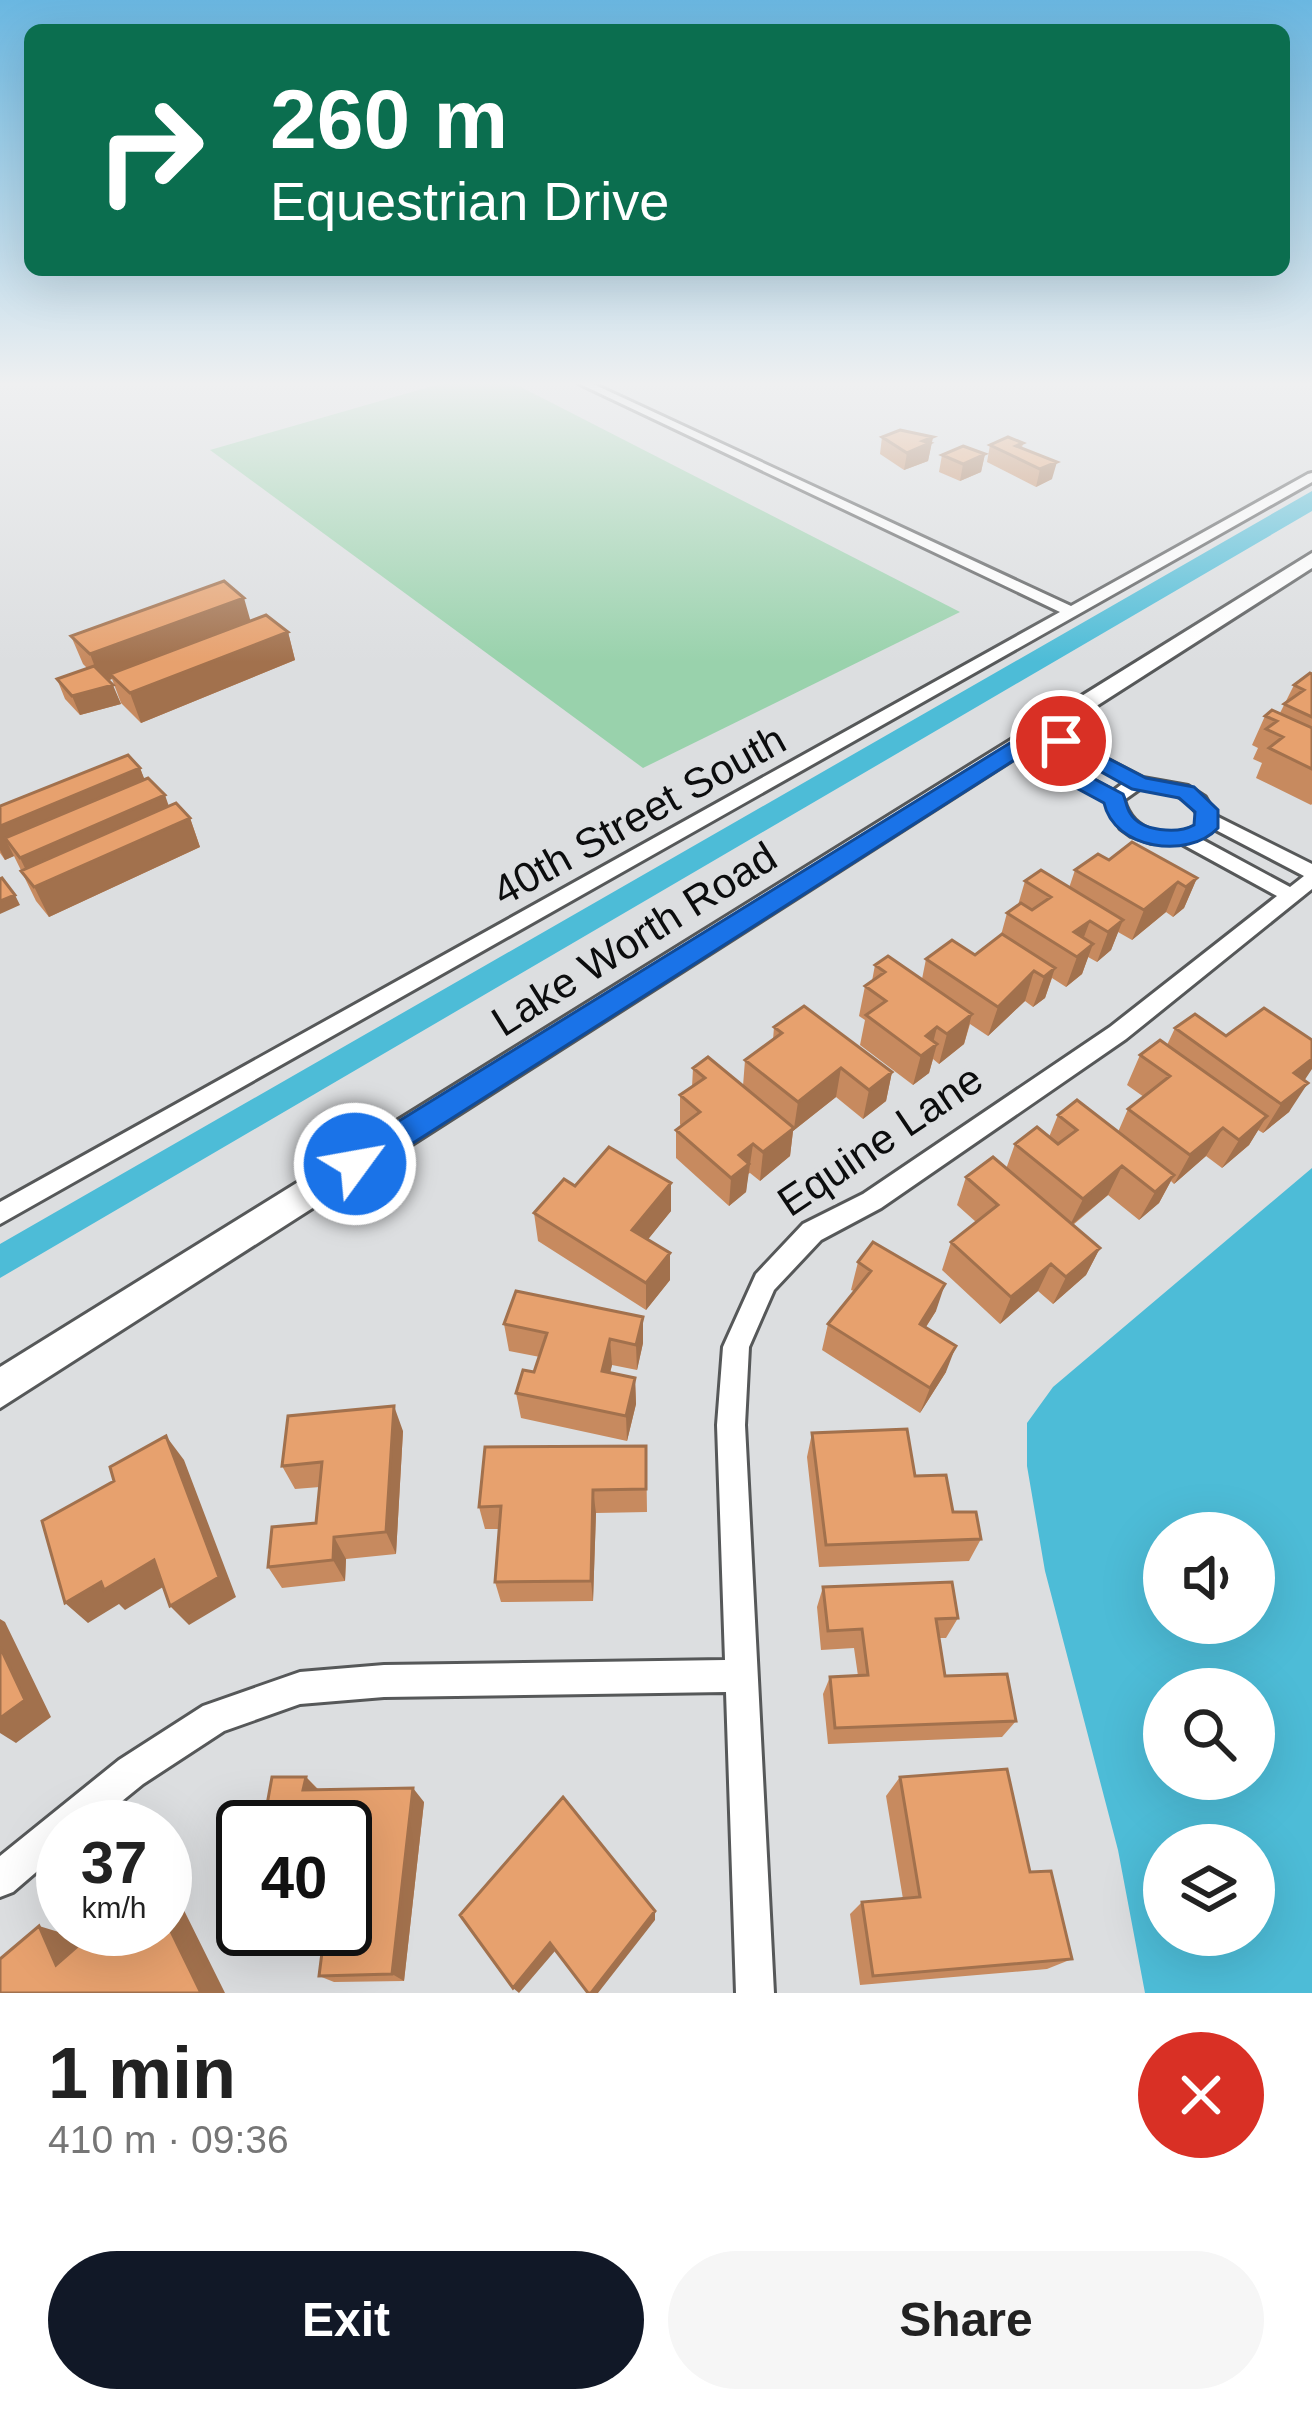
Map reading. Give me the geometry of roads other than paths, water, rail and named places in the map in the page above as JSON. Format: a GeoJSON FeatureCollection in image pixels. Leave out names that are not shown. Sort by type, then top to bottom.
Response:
{"type":"FeatureCollection","features":[{"type":"Feature","properties":{"kind":"street"},"geometry":{"type":"LineString","coordinates":[[782,476],[1074,613]]}},
{"type":"Feature","properties":{"kind":"street","name":"40th Street South"},"geometry":{"type":"LineString","coordinates":[[0,1214],[1312,477]]}},
{"type":"Feature","properties":{"kind":"street","name":"Lake Worth Road"},"geometry":{"type":"LineString","coordinates":[[0,1389],[1312,559]]}},
{"type":"Feature","properties":{"kind":"street"},"geometry":{"type":"LineString","coordinates":[[1030,739],[1140,784],[1186,792],[1198,800],[1209,820],[1305,883]]}},
{"type":"Feature","properties":{"kind":"street"},"geometry":{"type":"LineString","coordinates":[[1030,739],[1115,799],[1119,817],[1141,833],[1186,839],[1305,883]]}},
{"type":"Feature","properties":{"kind":"street"},"geometry":{"type":"LineString","coordinates":[[1115,799],[1119,792],[1140,784]]}},
{"type":"Feature","properties":{"kind":"street"},"geometry":{"type":"LineString","coordinates":[[1186,839],[1206,828],[1209,820]]}},
{"type":"Feature","properties":{"kind":"street","name":"Equine Lane"},"geometry":{"type":"LineString","coordinates":[[754,1993],[731,1425],[736,1347],[765,1282],[812,1232],[872,1201],[1118,1033],[1305,883]]}},
{"type":"Feature","properties":{"kind":"street"},"geometry":{"type":"LineString","coordinates":[[96,1800],[130,1772],[215,1718],[300,1688],[385,1681],[740,1676]]}},
{"type":"Feature","properties":{"kind":"street"},"geometry":{"type":"LineString","coordinates":[[0,1879],[36,1849]]}},
{"type":"Feature","properties":{"kind":"water"},"geometry":{"type":"Polygon","coordinates":[[[1312,491],[1312,511],[0,1278],[0,1244],[1312,491]]]}},
{"type":"Feature","properties":{"kind":"water"},"geometry":{"type":"Polygon","coordinates":[[[1312,1168],[1312,1993],[1145,1993],[1118,1850],[1045,1571],[1027,1466],[1027,1423],[1053,1387],[1312,1168]]]}}]}
